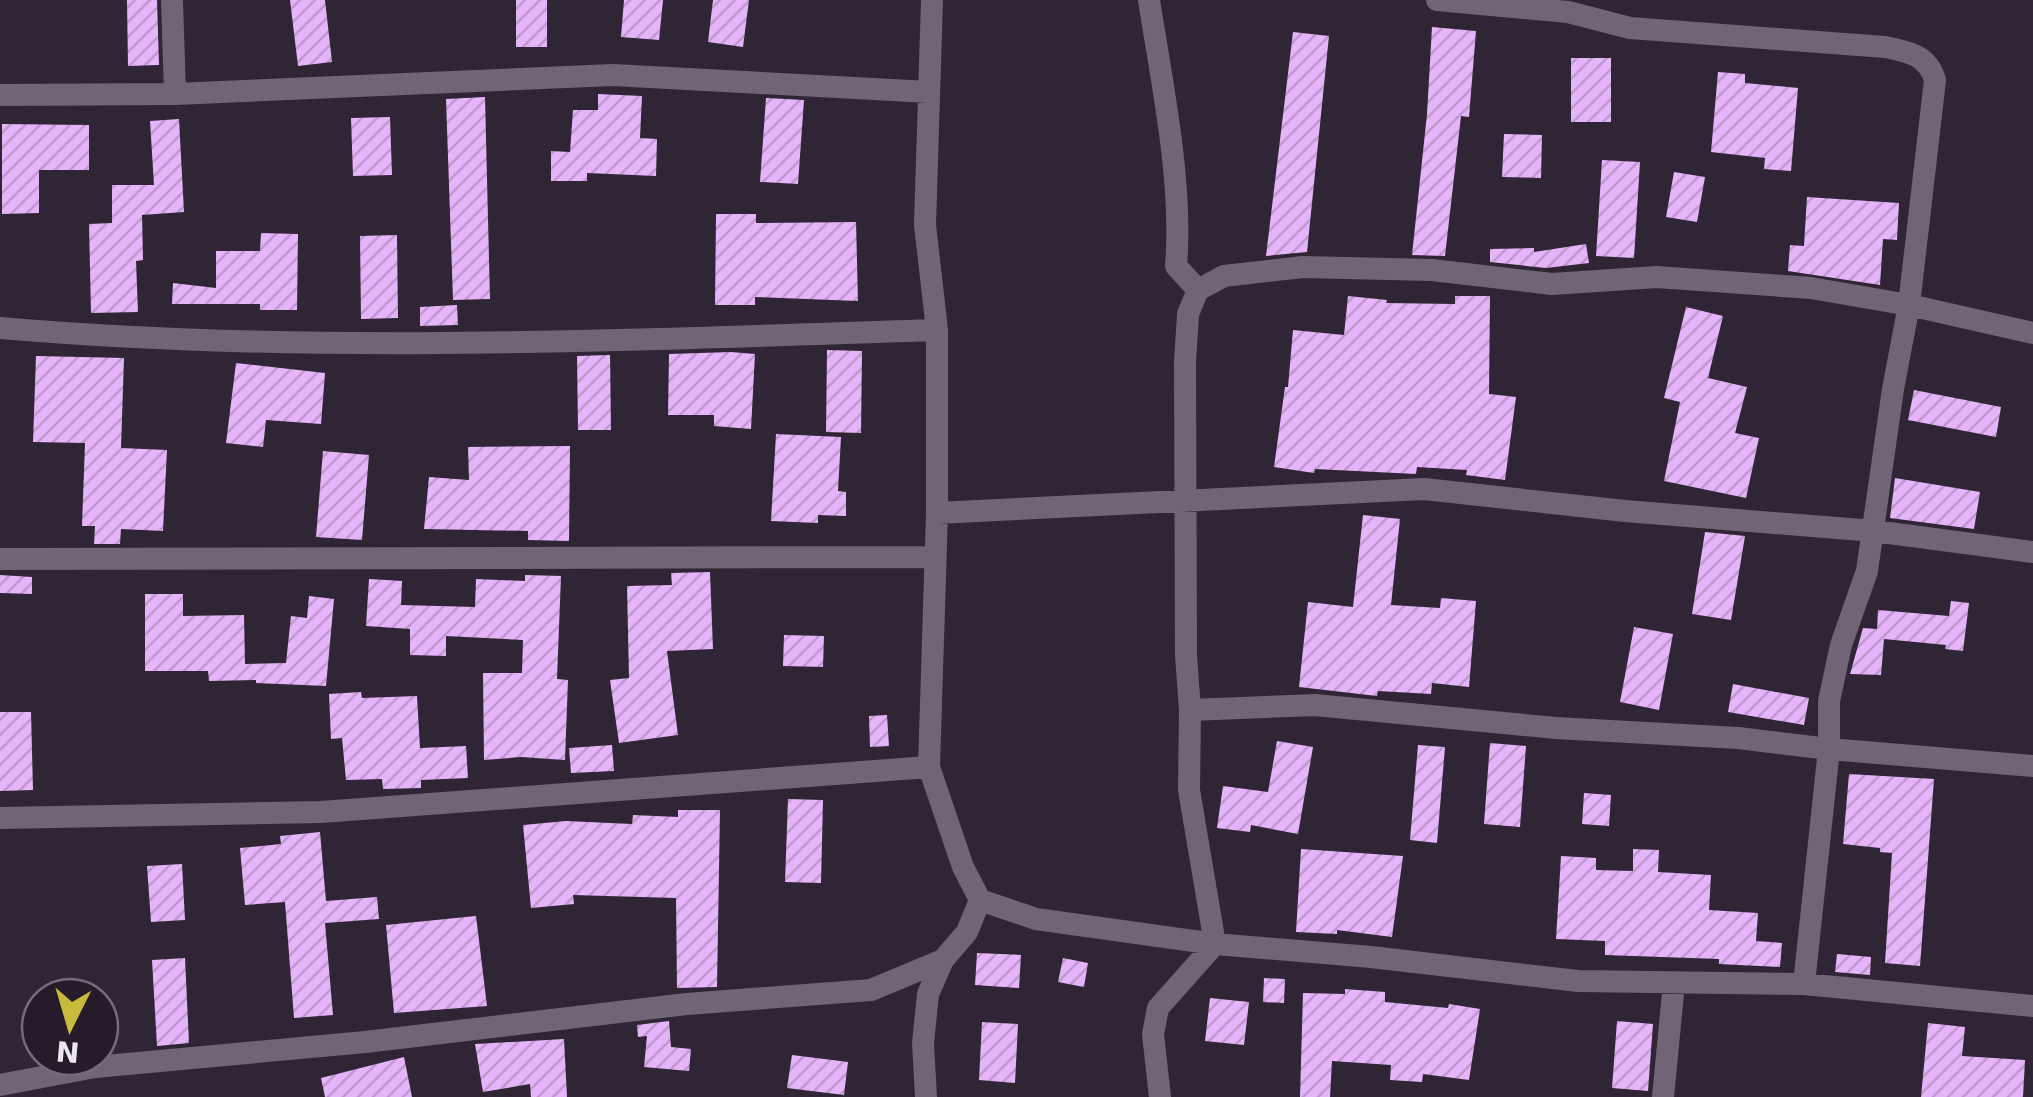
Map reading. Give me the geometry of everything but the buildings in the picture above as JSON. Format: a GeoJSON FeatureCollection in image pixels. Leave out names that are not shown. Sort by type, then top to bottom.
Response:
{"type":"FeatureCollection","features":[{"type":"Feature","properties":{"kind":"street"},"geometry":{"type":"LineString","coordinates":[[172,0],[175,94]]}},
{"type":"Feature","properties":{"kind":"street"},"geometry":{"type":"LineString","coordinates":[[932,0],[924,225],[937,330],[938,513],[928,767],[963,867],[980,900],[1036,918],[1215,944],[1371,957],[1578,982],[1804,984],[2033,1006]]}},
{"type":"Feature","properties":{"kind":"street"},"geometry":{"type":"LineString","coordinates":[[1149,0],[1170,130],[1176,266],[1198,290]]}},
{"type":"Feature","properties":{"kind":"street"},"geometry":{"type":"LineString","coordinates":[[1437,0],[1569,6],[1630,28],[1885,47],[1926,60],[1935,80],[1908,305],[1884,442],[1874,531],[1867,571],[1841,645],[1829,701],[1829,748],[1804,984]]}},
{"type":"Feature","properties":{"kind":"street"},"geometry":{"type":"LineString","coordinates":[[0,95],[175,94],[613,75],[929,92]]}},
{"type":"Feature","properties":{"kind":"street"},"geometry":{"type":"LineString","coordinates":[[1215,944],[1189,790],[1185,362],[1188,314],[1198,290],[1224,276],[1322,267],[1432,270],[1552,284],[1657,278],[1811,288],[2033,333]]}},
{"type":"Feature","properties":{"kind":"street"},"geometry":{"type":"LineString","coordinates":[[0,328],[107,337],[394,345],[937,330]]}},
{"type":"Feature","properties":{"kind":"street"},"geometry":{"type":"LineString","coordinates":[[938,513],[1424,489],[1625,511],[1874,531],[2033,552]]}},
{"type":"Feature","properties":{"kind":"street"},"geometry":{"type":"LineString","coordinates":[[0,559],[934,557]]}},
{"type":"Feature","properties":{"kind":"street"},"geometry":{"type":"LineString","coordinates":[[1190,710],[1315,705],[2033,766]]}},
{"type":"Feature","properties":{"kind":"street"},"geometry":{"type":"LineString","coordinates":[[0,818],[321,812],[928,767]]}},
{"type":"Feature","properties":{"kind":"street"},"geometry":{"type":"LineString","coordinates":[[926,1097],[924,1043],[928,994],[943,960],[967,932],[980,900]]}},
{"type":"Feature","properties":{"kind":"street"},"geometry":{"type":"LineString","coordinates":[[1160,1097],[1152,1034],[1158,1008],[1215,944]]}},
{"type":"Feature","properties":{"kind":"street"},"geometry":{"type":"LineString","coordinates":[[0,1085],[94,1067],[365,1042],[687,1004],[870,990],[943,960]]}},
{"type":"Feature","properties":{"kind":"street"},"geometry":{"type":"LineString","coordinates":[[1663,1097],[1674,983]]}}]}
